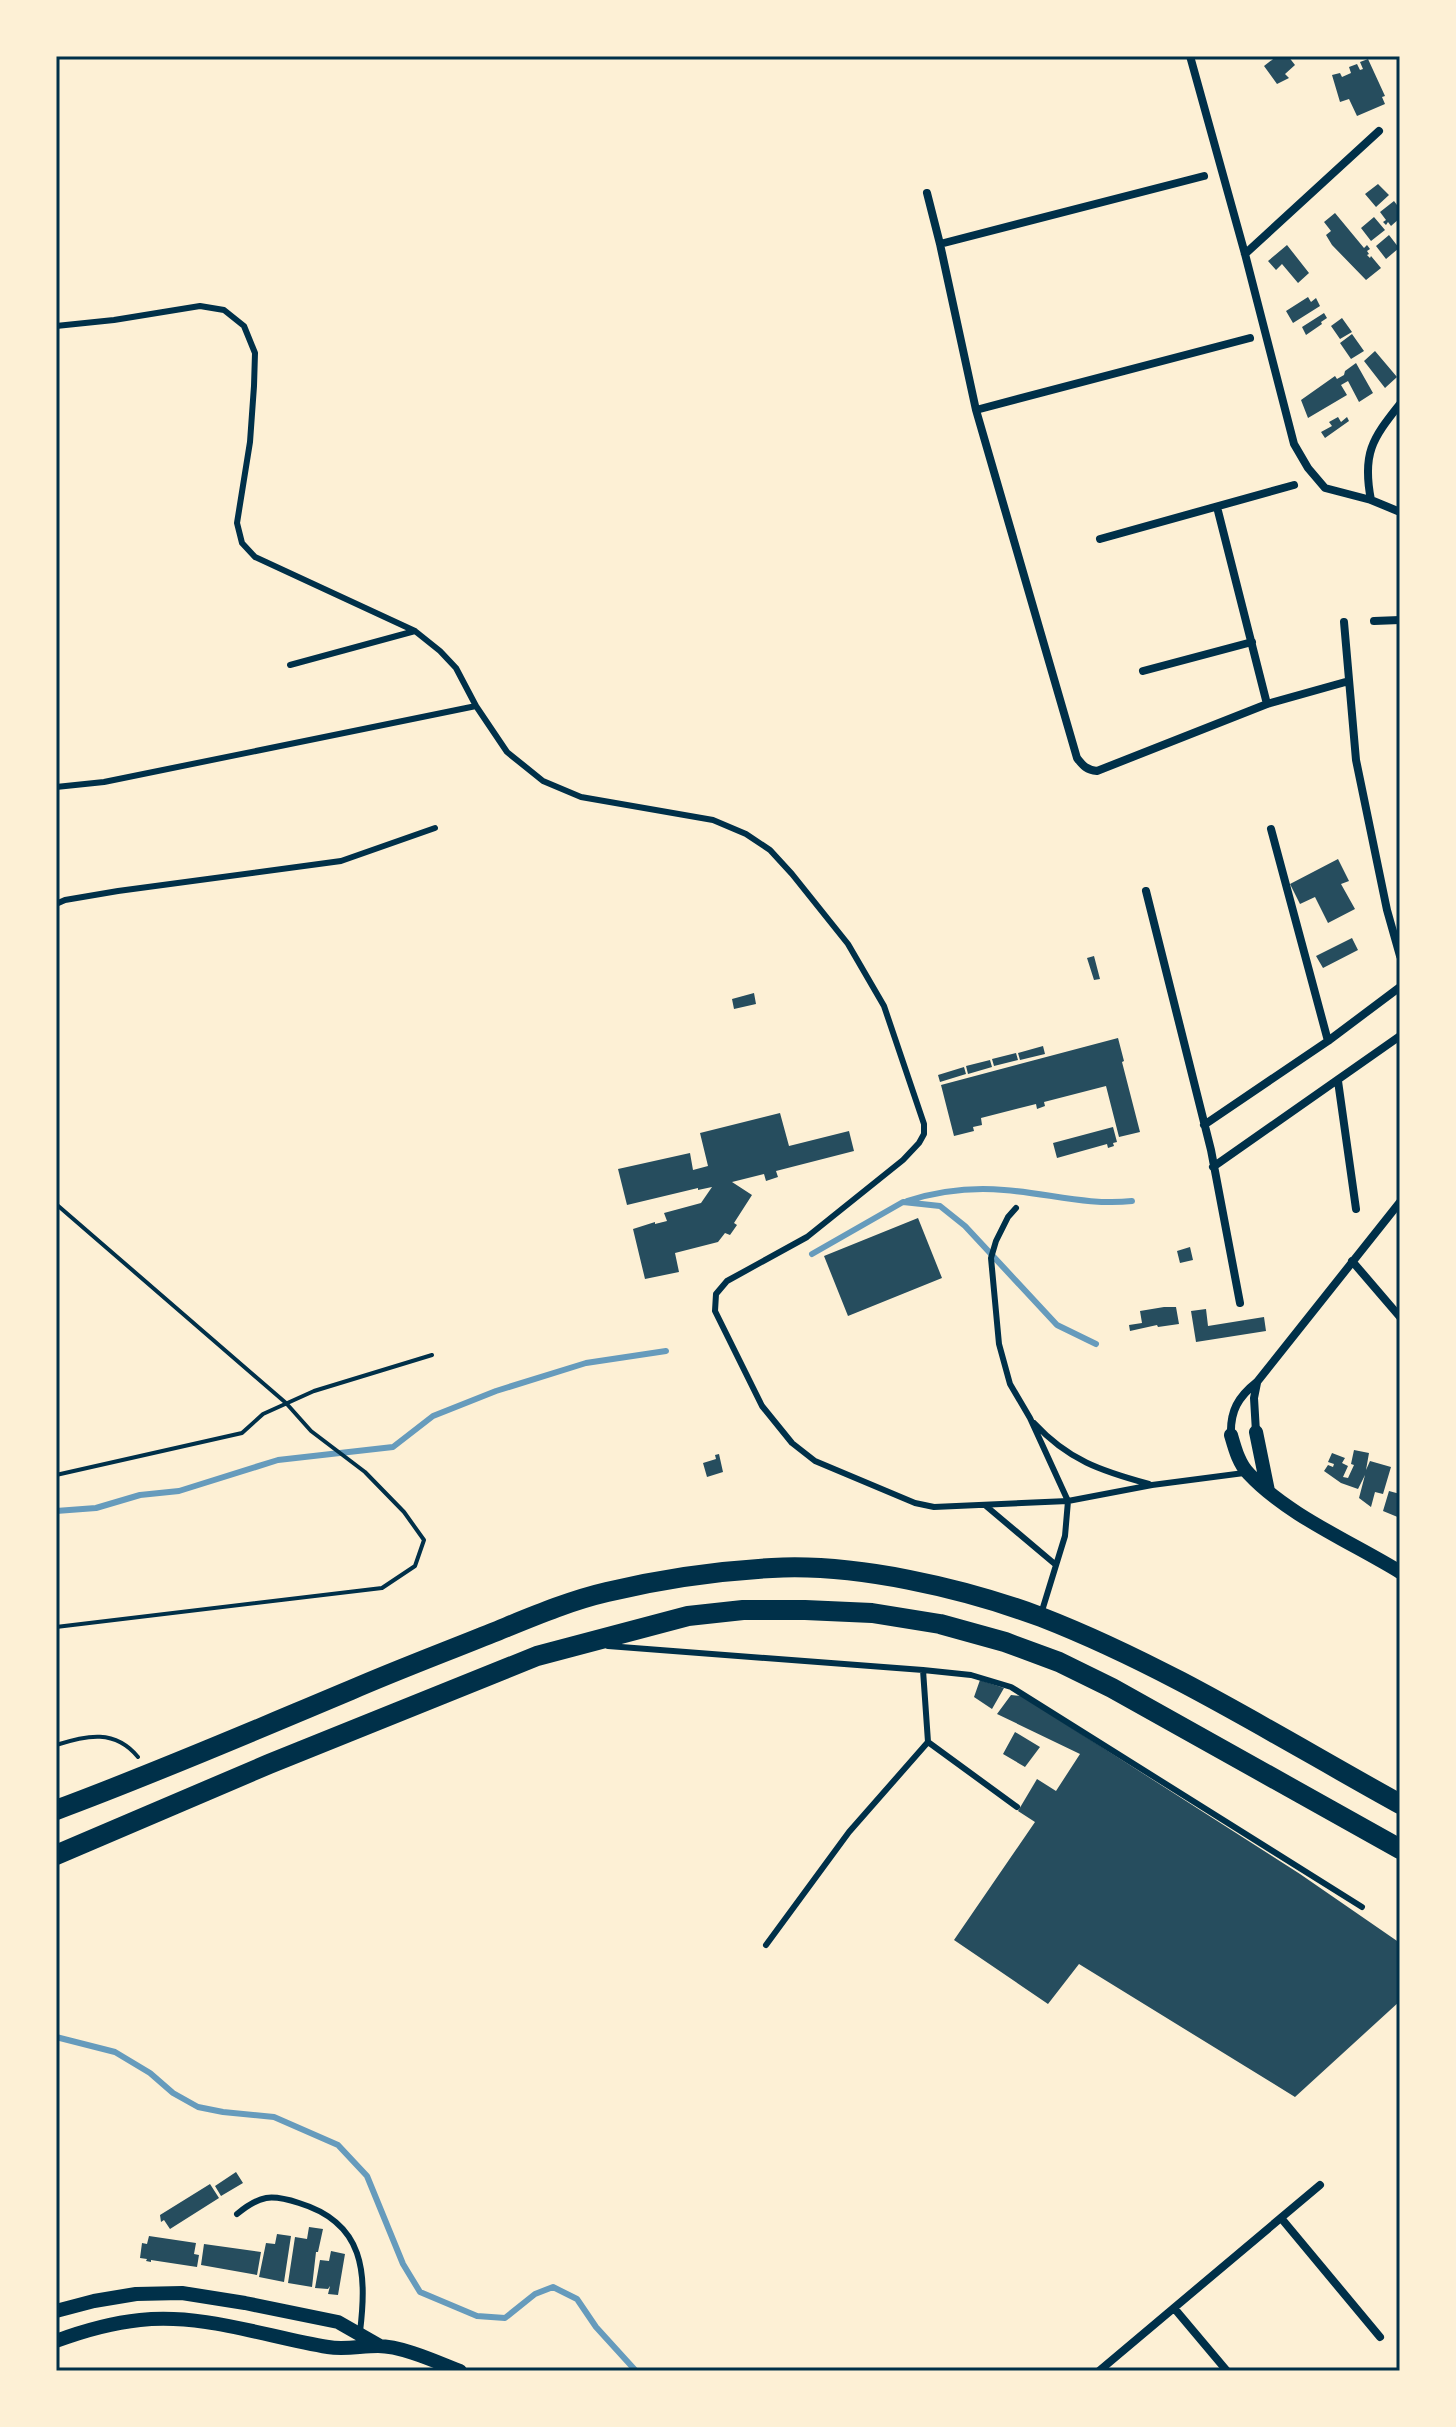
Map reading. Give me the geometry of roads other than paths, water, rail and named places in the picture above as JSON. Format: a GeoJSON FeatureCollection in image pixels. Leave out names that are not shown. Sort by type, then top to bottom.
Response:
{"type":"FeatureCollection","features":[{"type":"Feature","properties":{"kind":"highway"},"geometry":{"type":"LineString","coordinates":[[56,1810],[152,1774],[555,1608],[606,1592],[707,1575],[774,1568],[842,1570],[907,1581],[971,1595],[1040,1617],[1176,1680],[1400,1804]]}},
{"type":"Feature","properties":{"kind":"highway"},"geometry":{"type":"LineString","coordinates":[[56,1855],[269,1764],[537,1656],[688,1616],[743,1610],[872,1613],[940,1624],[1005,1642],[1086,1675],[1400,1849]]}},
{"type":"Feature","properties":{"kind":"street"},"geometry":{"type":"LineString","coordinates":[[1190,56],[1294,444],[1325,488],[1371,500],[1400,512]]}},
{"type":"Feature","properties":{"kind":"street"},"geometry":{"type":"LineString","coordinates":[[1245,254],[1379,131]]}},
{"type":"Feature","properties":{"kind":"street"},"geometry":{"type":"LineString","coordinates":[[940,244],[1204,176]]}},
{"type":"Feature","properties":{"kind":"street"},"geometry":{"type":"LineString","coordinates":[[927,193],[976,410],[1077,758],[1089,770],[1097,771],[1267,704],[1349,681]]}},
{"type":"Feature","properties":{"kind":"street"},"geometry":{"type":"LineString","coordinates":[[976,410],[1250,338]]}},
{"type":"Feature","properties":{"kind":"street"},"geometry":{"type":"LineString","coordinates":[[1371,500],[1366,476],[1369,451],[1400,404]]}},
{"type":"Feature","properties":{"kind":"street"},"geometry":{"type":"LineString","coordinates":[[1100,539],[1294,485]]}},
{"type":"Feature","properties":{"kind":"street"},"geometry":{"type":"LineString","coordinates":[[1217,507],[1267,704]]}},
{"type":"Feature","properties":{"kind":"street"},"geometry":{"type":"LineString","coordinates":[[1374,621],[1400,620]]}},
{"type":"Feature","properties":{"kind":"street"},"geometry":{"type":"LineString","coordinates":[[1344,622],[1359,775],[1387,910],[1400,956]]}},
{"type":"Feature","properties":{"kind":"street"},"geometry":{"type":"LineString","coordinates":[[1143,671],[1252,642]]}},
{"type":"Feature","properties":{"kind":"street"},"geometry":{"type":"LineString","coordinates":[[1271,829],[1328,1041]]}},
{"type":"Feature","properties":{"kind":"street"},"geometry":{"type":"LineString","coordinates":[[1146,891],[1211,1150],[1240,1303]]}},
{"type":"Feature","properties":{"kind":"street"},"geometry":{"type":"LineString","coordinates":[[1204,1125],[1328,1041],[1400,987]]}},
{"type":"Feature","properties":{"kind":"street"},"geometry":{"type":"LineString","coordinates":[[1213,1167],[1400,1036]]}},
{"type":"Feature","properties":{"kind":"street"},"geometry":{"type":"LineString","coordinates":[[1338,1081],[1356,1209]]}},
{"type":"Feature","properties":{"kind":"street"},"geometry":{"type":"LineString","coordinates":[[1400,1202],[1257,1382],[1244,1391],[1235,1404],[1231,1419],[1231,1435],[1247,1473],[1268,1491],[1400,1572]]}},
{"type":"Feature","properties":{"kind":"street"},"geometry":{"type":"LineString","coordinates":[[1352,1261],[1400,1317]]}},
{"type":"Feature","properties":{"kind":"street"},"geometry":{"type":"LineString","coordinates":[[1257,1382],[1254,1398],[1256,1432],[1268,1491]]}},
{"type":"Feature","properties":{"kind":"street"},"geometry":{"type":"LineString","coordinates":[[1099,2371],[1320,2185]]}},
{"type":"Feature","properties":{"kind":"street"},"geometry":{"type":"LineString","coordinates":[[1281,2218],[1380,2337]]}},
{"type":"Feature","properties":{"kind":"street"},"geometry":{"type":"LineString","coordinates":[[56,2311],[136,2294],[182,2293],[338,2322],[358,2341]]}},
{"type":"Feature","properties":{"kind":"street"},"geometry":{"type":"LineString","coordinates":[[1174,2308],[1227,2371]]}},
{"type":"Feature","properties":{"kind":"street"},"geometry":{"type":"LineString","coordinates":[[56,2341],[110,2325],[142,2320],[216,2324],[333,2348],[358,2341],[460,2371]]}},
{"type":"Feature","properties":{"kind":"lane"},"geometry":{"type":"LineString","coordinates":[[56,326],[200,306],[224,310],[244,326],[255,353],[250,442],[237,523],[242,543],[255,557],[415,631],[456,668],[476,706],[507,752],[543,781],[581,797],[713,820],[746,834],[770,850],[848,944],[884,1006],[924,1124],[924,1134],[903,1160],[807,1237],[727,1281],[716,1294],[715,1311],[762,1406],[792,1443],[815,1461],[915,1503],[934,1507],[1068,1501],[1152,1485],[1263,1470]]}},
{"type":"Feature","properties":{"kind":"lane"},"geometry":{"type":"LineString","coordinates":[[290,665],[415,631]]}},
{"type":"Feature","properties":{"kind":"lane"},"geometry":{"type":"LineString","coordinates":[[56,787],[104,782],[476,706]]}},
{"type":"Feature","properties":{"kind":"lane"},"geometry":{"type":"LineString","coordinates":[[56,904],[118,891],[341,861],[435,828]]}},
{"type":"Feature","properties":{"kind":"lane"},"geometry":{"type":"LineString","coordinates":[[1016,1208],[1008,1217],[991,1258],[999,1344],[1010,1384],[1030,1418],[1068,1501],[1065,1536],[1040,1617]]}},
{"type":"Feature","properties":{"kind":"lane"},"geometry":{"type":"LineString","coordinates":[[1030,1418],[1052,1442],[1076,1458],[1106,1473],[1152,1485]]}},
{"type":"Feature","properties":{"kind":"lane"},"geometry":{"type":"LineString","coordinates":[[986,1506],[1056,1565]]}},
{"type":"Feature","properties":{"kind":"lane"},"geometry":{"type":"LineString","coordinates":[[581,1644],[923,1670],[971,1675],[1011,1687],[1362,1907]]}},
{"type":"Feature","properties":{"kind":"lane"},"geometry":{"type":"LineString","coordinates":[[766,1945],[849,1832],[928,1742],[923,1670]]}},
{"type":"Feature","properties":{"kind":"lane"},"geometry":{"type":"LineString","coordinates":[[928,1742],[1017,1807]]}},
{"type":"Feature","properties":{"kind":"lane"},"geometry":{"type":"LineString","coordinates":[[237,2214],[250,2203],[265,2197],[281,2197],[311,2206],[334,2219],[346,2231],[359,2259],[363,2283],[358,2341]]}},
{"type":"Feature","properties":{"kind":"waterway"},"geometry":{"type":"LineString","coordinates":[[907,1201],[943,1192],[979,1189],[1100,1202],[1132,1201]]}},
{"type":"Feature","properties":{"kind":"waterway"},"geometry":{"type":"LineString","coordinates":[[812,1254],[903,1202],[940,1206],[965,1226],[1057,1325],[1096,1344]]}},
{"type":"Feature","properties":{"kind":"waterway"},"geometry":{"type":"LineString","coordinates":[[56,1511],[96,1508],[140,1495],[179,1491],[278,1460],[393,1447],[433,1416],[496,1391],[586,1363],[666,1351]]}},
{"type":"Feature","properties":{"kind":"waterway"},"geometry":{"type":"LineString","coordinates":[[56,2037],[115,2052],[198,2107],[274,2117],[338,2145],[367,2176],[403,2264],[420,2292],[477,2316],[505,2318],[535,2294],[553,2287],[577,2299],[596,2327],[636,2371]]}}]}
